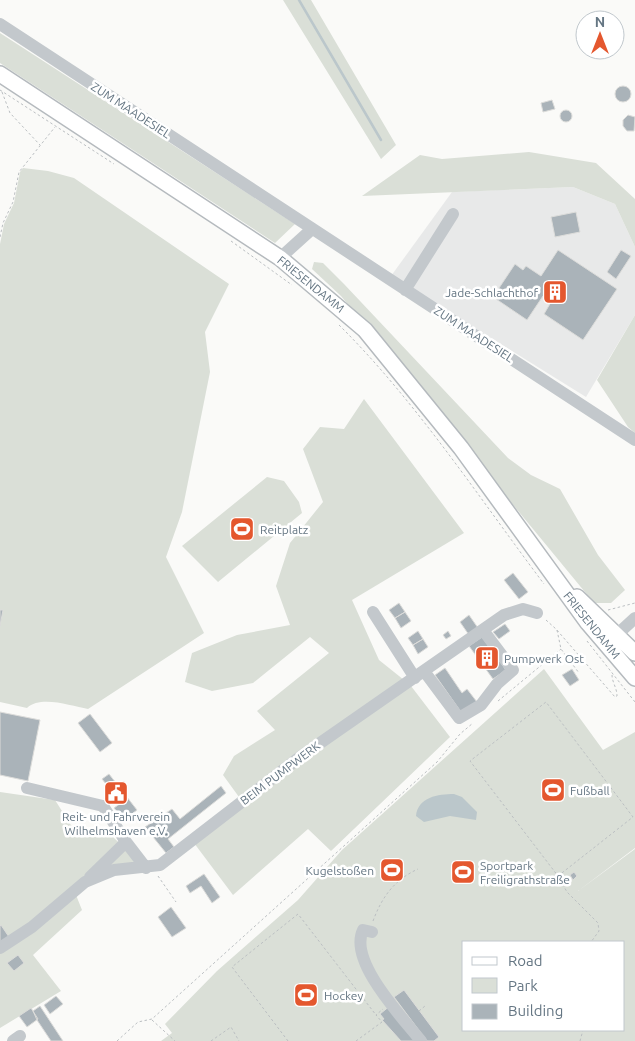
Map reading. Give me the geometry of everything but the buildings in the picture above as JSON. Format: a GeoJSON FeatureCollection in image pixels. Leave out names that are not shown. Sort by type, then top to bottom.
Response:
{"type":"FeatureCollection","features":[{"type":"Feature","properties":{"kind":"main road","name":"FRIESENDAMM"},"geometry":{"type":"LineString","coordinates":[[0,74],[280,258],[365,330],[461,448],[550,572],[611,639],[635,678]]}},
{"type":"Feature","properties":{"kind":"main road","name":"FRIESENDAMM"},"geometry":{"type":"LineString","coordinates":[[611,639],[635,654]]}},
{"type":"Feature","properties":{"kind":"street","name":"ZUM MAADESIEL"},"geometry":{"type":"LineString","coordinates":[[0,24],[635,440]]}},
{"type":"Feature","properties":{"kind":"street"},"geometry":{"type":"LineString","coordinates":[[405,290],[453,214]]}},
{"type":"Feature","properties":{"kind":"street"},"geometry":{"type":"LineString","coordinates":[[280,258],[312,229]]}},
{"type":"Feature","properties":{"kind":"street","name":"BEIM PUMPWERK"},"geometry":{"type":"LineString","coordinates":[[85,882],[114,870],[160,865],[300,757],[504,615],[523,609],[537,613]]}},
{"type":"Feature","properties":{"kind":"street"},"geometry":{"type":"LineString","coordinates":[[373,612],[420,674],[458,718],[481,704],[497,684],[513,670],[483,630]]}},
{"type":"Feature","properties":{"kind":"street"},"geometry":{"type":"LineString","coordinates":[[611,639],[635,618]]}},
{"type":"Feature","properties":{"kind":"street"},"geometry":{"type":"LineString","coordinates":[[27,788],[103,806],[126,842],[149,867]]}},
{"type":"Feature","properties":{"kind":"street","name":"BEIM PUMPWERK"},"geometry":{"type":"LineString","coordinates":[[0,948],[32,927],[85,882],[126,842]]}},
{"type":"Feature","properties":{"kind":"street"},"geometry":{"type":"LineString","coordinates":[[372,932],[363,930],[360,935],[360,952],[368,970],[420,1041]]}},
{"type":"Feature","properties":{"kind":"path"},"geometry":{"type":"LineString","coordinates":[[0,90],[121,169]]}},
{"type":"Feature","properties":{"kind":"path"},"geometry":{"type":"LineString","coordinates":[[0,90],[10,113],[40,146]]}},
{"type":"Feature","properties":{"kind":"path"},"geometry":{"type":"LineString","coordinates":[[0,237],[3,223],[13,202],[19,172],[55,126]]}},
{"type":"Feature","properties":{"kind":"path"},"geometry":{"type":"LineString","coordinates":[[227,238],[297,288]]}},
{"type":"Feature","properties":{"kind":"path"},"geometry":{"type":"LineString","coordinates":[[340,325],[359,344],[408,404],[549,591]]}},
{"type":"Feature","properties":{"kind":"path"},"geometry":{"type":"LineString","coordinates":[[537,613],[556,628],[615,697],[617,696],[617,691],[612,680],[612,675],[615,674]]}},
{"type":"Feature","properties":{"kind":"path"},"geometry":{"type":"LineString","coordinates":[[556,628],[561,648],[579,673]]}},
{"type":"Feature","properties":{"kind":"path"},"geometry":{"type":"LineString","coordinates":[[583,636],[615,674],[635,702]]}},
{"type":"Feature","properties":{"kind":"path"},"geometry":{"type":"LineString","coordinates":[[495,703],[561,648]]}},
{"type":"Feature","properties":{"kind":"path"},"geometry":{"type":"LineString","coordinates":[[558,876],[633,816],[546,702],[470,761],[558,876],[567,892],[598,923],[599,931],[592,941]]}},
{"type":"Feature","properties":{"kind":"path"},"geometry":{"type":"LineString","coordinates":[[117,1041],[138,1022],[152,1019],[436,762],[460,734],[474,722]]}},
{"type":"Feature","properties":{"kind":"path"},"geometry":{"type":"LineString","coordinates":[[149,867],[176,902]]}},
{"type":"Feature","properties":{"kind":"path"},"geometry":{"type":"LineString","coordinates":[[372,932],[378,909],[390,888],[406,875],[418,869]]}},
{"type":"Feature","properties":{"kind":"path"},"geometry":{"type":"LineString","coordinates":[[288,1041],[232,967],[298,914],[382,1022],[356,1041]]}},
{"type":"Feature","properties":{"kind":"path"},"geometry":{"type":"LineString","coordinates":[[376,1015],[391,1003]]}},
{"type":"Feature","properties":{"kind":"path"},"geometry":{"type":"LineString","coordinates":[[419,1010],[425,1006]]}},
{"type":"Feature","properties":{"kind":"path"},"geometry":{"type":"LineString","coordinates":[[152,1019],[174,1041]]}},
{"type":"Feature","properties":{"kind":"path"},"geometry":{"type":"LineString","coordinates":[[211,1041],[231,1027],[239,1041]]}},
{"type":"Feature","properties":{"kind":"shaded area"},"geometry":{"type":"Polygon","coordinates":[[[573,187],[615,204],[635,247],[635,315],[586,397],[391,276],[452,192],[573,187]]]}},
{"type":"Feature","properties":{"kind":"shaded area"},"geometry":{"type":"Polygon","coordinates":[[[454,794],[462,797],[477,812],[476,820],[450,816],[424,822],[416,816],[421,805],[430,798],[454,794]]]}},
{"type":"Feature","properties":{"kind":"green space"},"geometry":{"type":"Polygon","coordinates":[[[283,0],[311,0],[396,145],[381,159],[283,0]]]}},
{"type":"Feature","properties":{"kind":"green space"},"geometry":{"type":"Polygon","coordinates":[[[0,33],[295,224],[275,243],[0,63],[0,33]]]}},
{"type":"Feature","properties":{"kind":"green space"},"geometry":{"type":"Polygon","coordinates":[[[529,152],[596,163],[635,199],[635,247],[615,204],[573,187],[362,196],[420,155],[442,159],[529,152]]]}},
{"type":"Feature","properties":{"kind":"green space"},"geometry":{"type":"Polygon","coordinates":[[[23,168],[48,171],[74,178],[229,284],[205,332],[210,372],[182,512],[166,557],[204,633],[88,709],[48,702],[33,704],[27,708],[0,702],[0,244],[4,224],[14,203],[20,172],[23,168]]]}},
{"type":"Feature","properties":{"kind":"green space"},"geometry":{"type":"Polygon","coordinates":[[[314,262],[323,263],[344,284],[508,458],[531,475],[560,489],[598,555],[625,590],[611,603],[594,603],[341,296],[312,269],[314,262]]]}},
{"type":"Feature","properties":{"kind":"green space"},"geometry":{"type":"Polygon","coordinates":[[[635,315],[635,433],[628,427],[597,380],[635,315]]]}},
{"type":"Feature","properties":{"kind":"green space"},"geometry":{"type":"Polygon","coordinates":[[[364,399],[464,533],[352,600],[379,660],[404,680],[239,797],[223,775],[234,756],[275,730],[257,711],[329,653],[310,637],[253,683],[212,691],[185,682],[192,653],[237,635],[290,625],[276,586],[290,543],[323,502],[303,449],[320,427],[344,429],[364,399]]]}},
{"type":"Feature","properties":{"kind":"green space","name":"Reitplatz"},"geometry":{"type":"Polygon","coordinates":[[[267,477],[284,481],[299,502],[302,513],[218,582],[182,546],[267,477]]]}},
{"type":"Feature","properties":{"kind":"green space","name":"Sportpark Freiligrathstraße"},"geometry":{"type":"Polygon","coordinates":[[[544,669],[603,750],[635,732],[635,848],[578,891],[635,849],[635,1041],[161,1041],[172,1033],[165,1024],[217,971],[298,900],[342,850],[544,669]]]}},
{"type":"Feature","properties":{"kind":"green space"},"geometry":{"type":"Polygon","coordinates":[[[411,686],[450,737],[331,851],[308,829],[233,895],[194,843],[301,760],[411,686]]]}},
{"type":"Feature","properties":{"kind":"green space"},"geometry":{"type":"Polygon","coordinates":[[[0,792],[55,800],[74,830],[113,837],[142,865],[104,869],[76,895],[82,910],[33,955],[61,991],[0,1028],[0,792]]]}},
{"type":"Feature","properties":{"kind":"waterway"},"geometry":{"type":"LineString","coordinates":[[299,0],[381,140]]}},
{"type":"Feature","properties":{"kind":"place","name":"Jade-Schlachthof"},"geometry":{"type":"Point","coordinates":[555,292]}},
{"type":"Feature","properties":{"kind":"place","name":"Reitplatz"},"geometry":{"type":"Point","coordinates":[242,529]}},
{"type":"Feature","properties":{"kind":"place","name":"Pumpwerk Ost"},"geometry":{"type":"Point","coordinates":[487,658]}},
{"type":"Feature","properties":{"kind":"place","name":"Fußball"},"geometry":{"type":"Point","coordinates":[553,790]}},
{"type":"Feature","properties":{"kind":"place","name":"Reit- und Fahrverein Wilhelmshaven e.V."},"geometry":{"type":"Point","coordinates":[116,793]}},
{"type":"Feature","properties":{"kind":"place","name":"Kugelstoßen"},"geometry":{"type":"Point","coordinates":[392,870]}},
{"type":"Feature","properties":{"kind":"place","name":"Sportpark Freiligrathstraße"},"geometry":{"type":"Point","coordinates":[463,872]}},
{"type":"Feature","properties":{"kind":"place","name":"Hockey"},"geometry":{"type":"Point","coordinates":[306,995]}}]}
